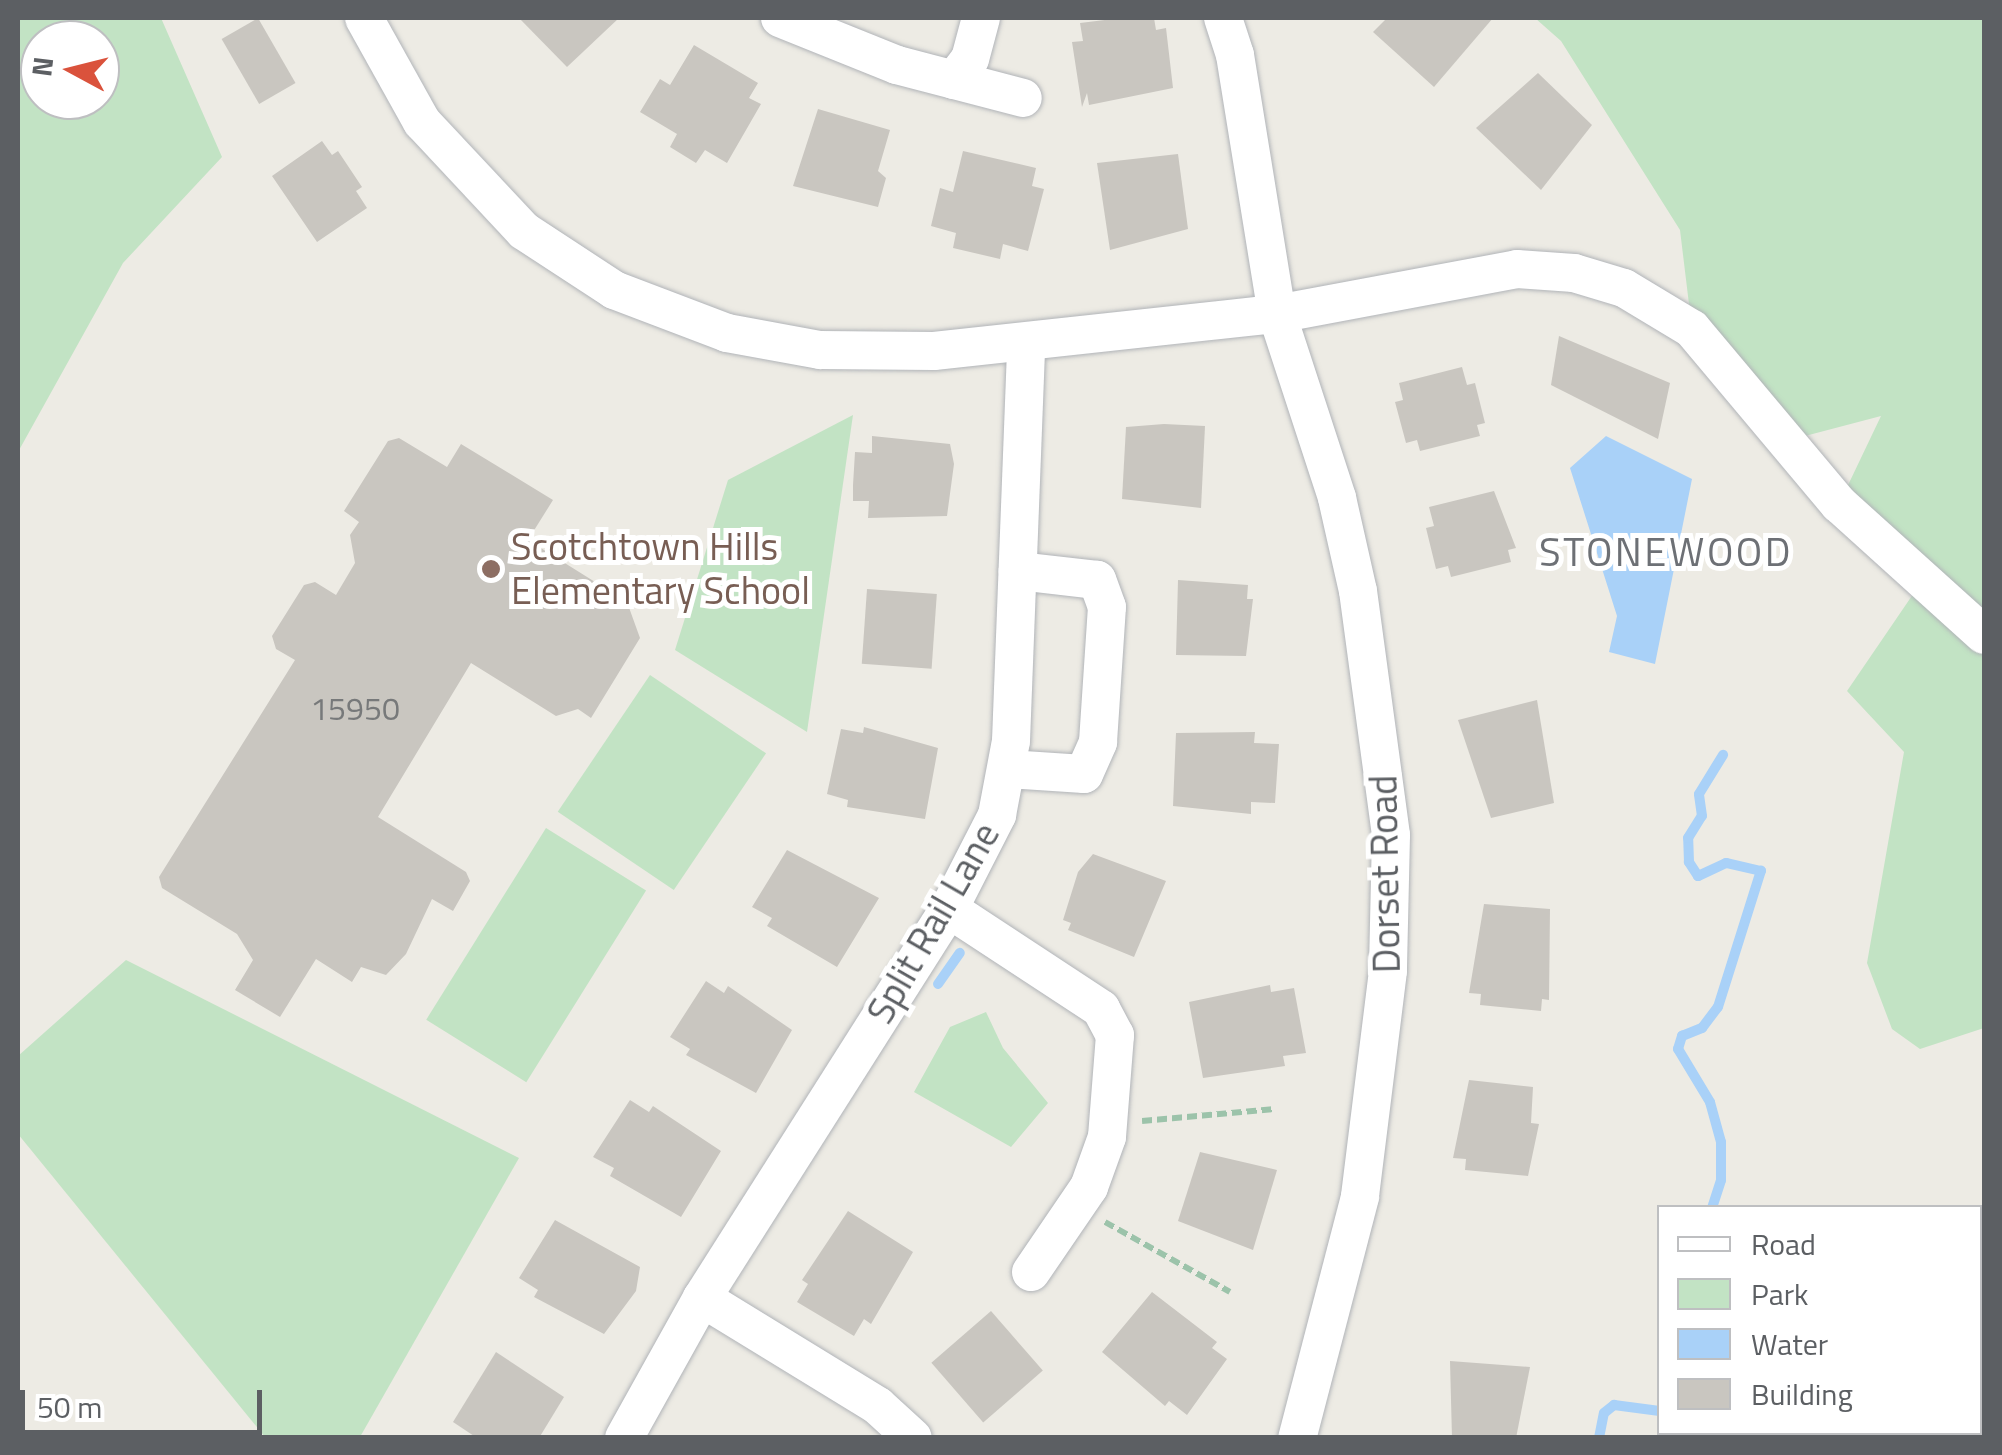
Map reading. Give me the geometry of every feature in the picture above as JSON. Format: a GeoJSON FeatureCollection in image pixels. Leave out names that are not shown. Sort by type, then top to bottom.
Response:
{"type":"FeatureCollection","features":[{"type":"Feature","properties":{"kind":"street"},"geometry":{"type":"LineString","coordinates":[[364,18],[398,87],[473,182],[537,241],[614,290],[727,333],[820,350],[934,351],[1277,314],[1517,270],[1574,274],[1634,292],[1703,341],[1839,504],[1984,635]]}},
{"type":"Feature","properties":{"kind":"street"},"geometry":{"type":"LineString","coordinates":[[780,18],[839,46],[1023,98]]}},
{"type":"Feature","properties":{"kind":"street"},"geometry":{"type":"LineString","coordinates":[[954,80],[970,58],[981,18]]}},
{"type":"Feature","properties":{"kind":"street","name":"Dorset Road"},"geometry":{"type":"LineString","coordinates":[[1223,18],[1235,55],[1277,314],[1349,549],[1376,696],[1391,835],[1388,971],[1360,1196],[1297,1438]]}},
{"type":"Feature","properties":{"kind":"street","name":"Split Rail Lane"},"geometry":{"type":"LineString","coordinates":[[624,1438],[702,1298],[948,909],[992,826],[1008,769],[1026,342]]}},
{"type":"Feature","properties":{"kind":"street"},"geometry":{"type":"LineString","coordinates":[[1008,769],[1084,774],[1098,742],[1107,606],[1097,580],[1077,573],[1018,572]]}},
{"type":"Feature","properties":{"kind":"street"},"geometry":{"type":"LineString","coordinates":[[948,909],[1100,1009],[1116,1035],[1110,1124],[1078,1206],[1031,1272]]}},
{"type":"Feature","properties":{"kind":"street"},"geometry":{"type":"LineString","coordinates":[[702,1298],[878,1406],[913,1438]]}},
{"type":"Feature","properties":{"kind":"path"},"geometry":{"type":"LineString","coordinates":[[1110,1124],[1273,1109]]}},
{"type":"Feature","properties":{"kind":"path"},"geometry":{"type":"LineString","coordinates":[[1078,1206],[1230,1292]]}},
{"type":"Feature","properties":{"kind":"green space"},"geometry":{"type":"Polygon","coordinates":[[[18,18],[161,18],[222,157],[123,263],[18,452],[18,18]]]}},
{"type":"Feature","properties":{"kind":"green space"},"geometry":{"type":"Polygon","coordinates":[[[1535,18],[1984,18],[1984,1028],[1920,1049],[1892,1029],[1867,963],[1904,752],[1847,691],[1920,584],[1839,504],[1881,416],[1786,441],[1692,329],[1680,230],[1561,41],[1535,18]]]}},
{"type":"Feature","properties":{"kind":"green space"},"geometry":{"type":"Polygon","coordinates":[[[853,415],[807,732],[675,650],[728,480],[853,415]]]}},
{"type":"Feature","properties":{"kind":"green space"},"geometry":{"type":"Polygon","coordinates":[[[650,675],[766,753],[674,890],[558,812],[650,675]]]}},
{"type":"Feature","properties":{"kind":"green space"},"geometry":{"type":"Polygon","coordinates":[[[546,828],[646,891],[526,1082],[426,1020],[546,828]]]}},
{"type":"Feature","properties":{"kind":"green space"},"geometry":{"type":"Polygon","coordinates":[[[126,960],[519,1158],[360,1437],[265,1437],[18,1134],[18,1056],[126,960]]]}},
{"type":"Feature","properties":{"kind":"green space"},"geometry":{"type":"Polygon","coordinates":[[[986,1012],[1003,1048],[1048,1103],[1011,1147],[914,1092],[950,1027],[986,1012]]]}},
{"type":"Feature","properties":{"kind":"water"},"geometry":{"type":"Polygon","coordinates":[[[1606,436],[1692,479],[1655,664],[1609,652],[1617,616],[1570,468],[1606,436]]]}},
{"type":"Feature","properties":{"kind":"building"},"geometry":{"type":"Polygon","coordinates":[[[258,18],[296,83],[259,104],[222,39],[258,18]]]}},
{"type":"Feature","properties":{"kind":"building"},"geometry":{"type":"Polygon","coordinates":[[[519,18],[619,18],[567,67],[519,18]]]}},
{"type":"Feature","properties":{"kind":"building"},"geometry":{"type":"Polygon","coordinates":[[[1154,18],[1156,30],[1166,28],[1173,88],[1089,105],[1087,93],[1082,107],[1072,42],[1083,41],[1080,23],[1154,18]]]}},
{"type":"Feature","properties":{"kind":"building"},"geometry":{"type":"Polygon","coordinates":[[[1387,18],[1493,18],[1434,87],[1373,32],[1387,18]]]}},
{"type":"Feature","properties":{"kind":"building"},"geometry":{"type":"Polygon","coordinates":[[[694,45],[758,83],[749,98],[761,104],[727,163],[705,150],[696,163],[670,147],[677,134],[640,112],[660,79],[670,85],[694,45]]]}},
{"type":"Feature","properties":{"kind":"building"},"geometry":{"type":"Polygon","coordinates":[[[1538,73],[1592,125],[1541,190],[1476,128],[1538,73]]]}},
{"type":"Feature","properties":{"kind":"building"},"geometry":{"type":"Polygon","coordinates":[[[818,109],[890,130],[878,171],[886,178],[878,207],[793,186],[818,109]]]}},
{"type":"Feature","properties":{"kind":"building"},"geometry":{"type":"Polygon","coordinates":[[[322,141],[332,155],[338,151],[362,187],[356,191],[367,208],[317,242],[272,176],[322,141]]]}},
{"type":"Feature","properties":{"kind":"building"},"geometry":{"type":"Polygon","coordinates":[[[963,151],[1036,168],[1032,186],[1044,189],[1028,251],[1003,244],[1000,259],[953,248],[956,233],[931,226],[940,188],[953,192],[963,151]]]}},
{"type":"Feature","properties":{"kind":"building"},"geometry":{"type":"Polygon","coordinates":[[[1178,154],[1188,229],[1110,250],[1097,163],[1178,154]]]}},
{"type":"Feature","properties":{"kind":"building"},"geometry":{"type":"Polygon","coordinates":[[[1559,336],[1670,383],[1658,439],[1551,385],[1559,336]]]}},
{"type":"Feature","properties":{"kind":"building"},"geometry":{"type":"Polygon","coordinates":[[[1462,367],[1467,385],[1475,383],[1485,423],[1477,425],[1480,436],[1420,451],[1417,440],[1406,443],[1395,402],[1403,400],[1399,383],[1462,367]]]}},
{"type":"Feature","properties":{"kind":"building"},"geometry":{"type":"Polygon","coordinates":[[[1205,426],[1201,508],[1122,499],[1126,427],[1205,426]]]}},
{"type":"Feature","properties":{"kind":"building"},"geometry":{"type":"Polygon","coordinates":[[[872,436],[950,444],[954,464],[947,516],[868,518],[869,501],[853,501],[853,485],[855,452],[872,453],[872,436]]]}},
{"type":"Feature","properties":{"kind":"building"},"geometry":{"type":"Polygon","coordinates":[[[399,438],[447,467],[461,444],[553,500],[528,540],[627,602],[640,638],[591,718],[578,709],[556,716],[471,663],[378,817],[466,872],[470,881],[453,911],[432,899],[406,954],[386,975],[361,967],[352,982],[316,959],[280,1017],[235,990],[253,960],[237,934],[162,888],[159,877],[295,660],[276,649],[272,636],[304,585],[315,582],[336,595],[355,563],[350,535],[359,522],[344,511],[388,441],[399,438]]]}},
{"type":"Feature","properties":{"kind":"building"},"geometry":{"type":"Polygon","coordinates":[[[1494,491],[1516,548],[1508,550],[1511,562],[1451,577],[1448,566],[1436,569],[1426,528],[1434,526],[1429,507],[1494,491]]]}},
{"type":"Feature","properties":{"kind":"building"},"geometry":{"type":"Polygon","coordinates":[[[1178,580],[1248,585],[1247,599],[1253,599],[1246,656],[1176,655],[1178,580]]]}},
{"type":"Feature","properties":{"kind":"building"},"geometry":{"type":"Polygon","coordinates":[[[867,589],[937,594],[932,669],[862,664],[867,589]]]}},
{"type":"Feature","properties":{"kind":"building"},"geometry":{"type":"Polygon","coordinates":[[[1537,700],[1554,803],[1491,818],[1458,720],[1537,700]]]}},
{"type":"Feature","properties":{"kind":"building"},"geometry":{"type":"Polygon","coordinates":[[[864,727],[938,748],[925,819],[847,807],[848,800],[827,794],[841,729],[863,733],[864,727]]]}},
{"type":"Feature","properties":{"kind":"building"},"geometry":{"type":"Polygon","coordinates":[[[1255,732],[1254,743],[1279,744],[1275,803],[1251,802],[1251,814],[1173,806],[1176,733],[1255,732]]]}},
{"type":"Feature","properties":{"kind":"building"},"geometry":{"type":"Polygon","coordinates":[[[787,850],[879,898],[837,967],[767,926],[772,918],[752,907],[787,850]]]}},
{"type":"Feature","properties":{"kind":"building"},"geometry":{"type":"Polygon","coordinates":[[[1093,854],[1166,881],[1134,957],[1068,930],[1071,923],[1063,920],[1078,872],[1093,854]]]}},
{"type":"Feature","properties":{"kind":"building"},"geometry":{"type":"Polygon","coordinates":[[[1484,904],[1550,909],[1549,1000],[1542,999],[1541,1011],[1480,1005],[1481,994],[1469,993],[1484,904]]]}},
{"type":"Feature","properties":{"kind":"building"},"geometry":{"type":"Polygon","coordinates":[[[706,981],[724,993],[728,986],[792,1030],[756,1093],[686,1055],[690,1049],[670,1037],[706,981]]]}},
{"type":"Feature","properties":{"kind":"building"},"geometry":{"type":"Polygon","coordinates":[[[1270,985],[1271,992],[1294,988],[1306,1053],[1283,1056],[1285,1066],[1203,1078],[1189,1002],[1270,985]]]}},
{"type":"Feature","properties":{"kind":"building"},"geometry":{"type":"Polygon","coordinates":[[[1469,1080],[1533,1087],[1531,1123],[1539,1124],[1528,1176],[1465,1170],[1466,1159],[1453,1158],[1469,1080]]]}},
{"type":"Feature","properties":{"kind":"building"},"geometry":{"type":"Polygon","coordinates":[[[630,1100],[649,1112],[653,1106],[721,1151],[681,1217],[610,1176],[614,1168],[593,1157],[630,1100]]]}},
{"type":"Feature","properties":{"kind":"building"},"geometry":{"type":"Polygon","coordinates":[[[1200,1152],[1277,1170],[1253,1250],[1178,1221],[1200,1152]]]}},
{"type":"Feature","properties":{"kind":"building"},"geometry":{"type":"Polygon","coordinates":[[[848,1211],[913,1252],[871,1324],[864,1319],[854,1336],[797,1302],[808,1284],[802,1280],[848,1211]]]}},
{"type":"Feature","properties":{"kind":"building"},"geometry":{"type":"Polygon","coordinates":[[[555,1220],[640,1267],[636,1291],[604,1334],[534,1297],[538,1290],[519,1278],[555,1220]]]}},
{"type":"Feature","properties":{"kind":"building"},"geometry":{"type":"Polygon","coordinates":[[[1152,1292],[1217,1342],[1212,1348],[1227,1359],[1187,1415],[1169,1401],[1165,1406],[1102,1352],[1152,1292]]]}},
{"type":"Feature","properties":{"kind":"building"},"geometry":{"type":"Polygon","coordinates":[[[991,1311],[1043,1371],[983,1422],[931,1363],[991,1311]]]}},
{"type":"Feature","properties":{"kind":"building"},"geometry":{"type":"Polygon","coordinates":[[[496,1352],[564,1397],[539,1438],[477,1438],[453,1422],[496,1352]]]}},
{"type":"Feature","properties":{"kind":"building"},"geometry":{"type":"Polygon","coordinates":[[[1450,1361],[1530,1367],[1516,1438],[1452,1438],[1450,1361]]]}},
{"type":"Feature","properties":{"kind":"waterway"},"geometry":{"type":"LineString","coordinates":[[1713,1205],[1721,1180],[1721,1142],[1710,1102],[1678,1049],[1682,1036],[1702,1028],[1718,1007],[1761,871],[1726,863],[1698,876],[1689,862],[1688,838],[1702,816],[1699,794],[1723,755]]}},
{"type":"Feature","properties":{"kind":"waterway"},"geometry":{"type":"LineString","coordinates":[[938,984],[960,953]]}},
{"type":"Feature","properties":{"kind":"waterway"},"geometry":{"type":"LineString","coordinates":[[1599,1438],[1604,1413],[1614,1405],[1657,1411]]}},
{"type":"Feature","properties":{"kind":"place","name":"Scotchtown Hills Elementary School"},"geometry":{"type":"Point","coordinates":[491,569]}},
{"type":"Feature","properties":{"kind":"district","name":"STONEWOOD"},"geometry":{"type":"Point","coordinates":[1666,552]}}]}
